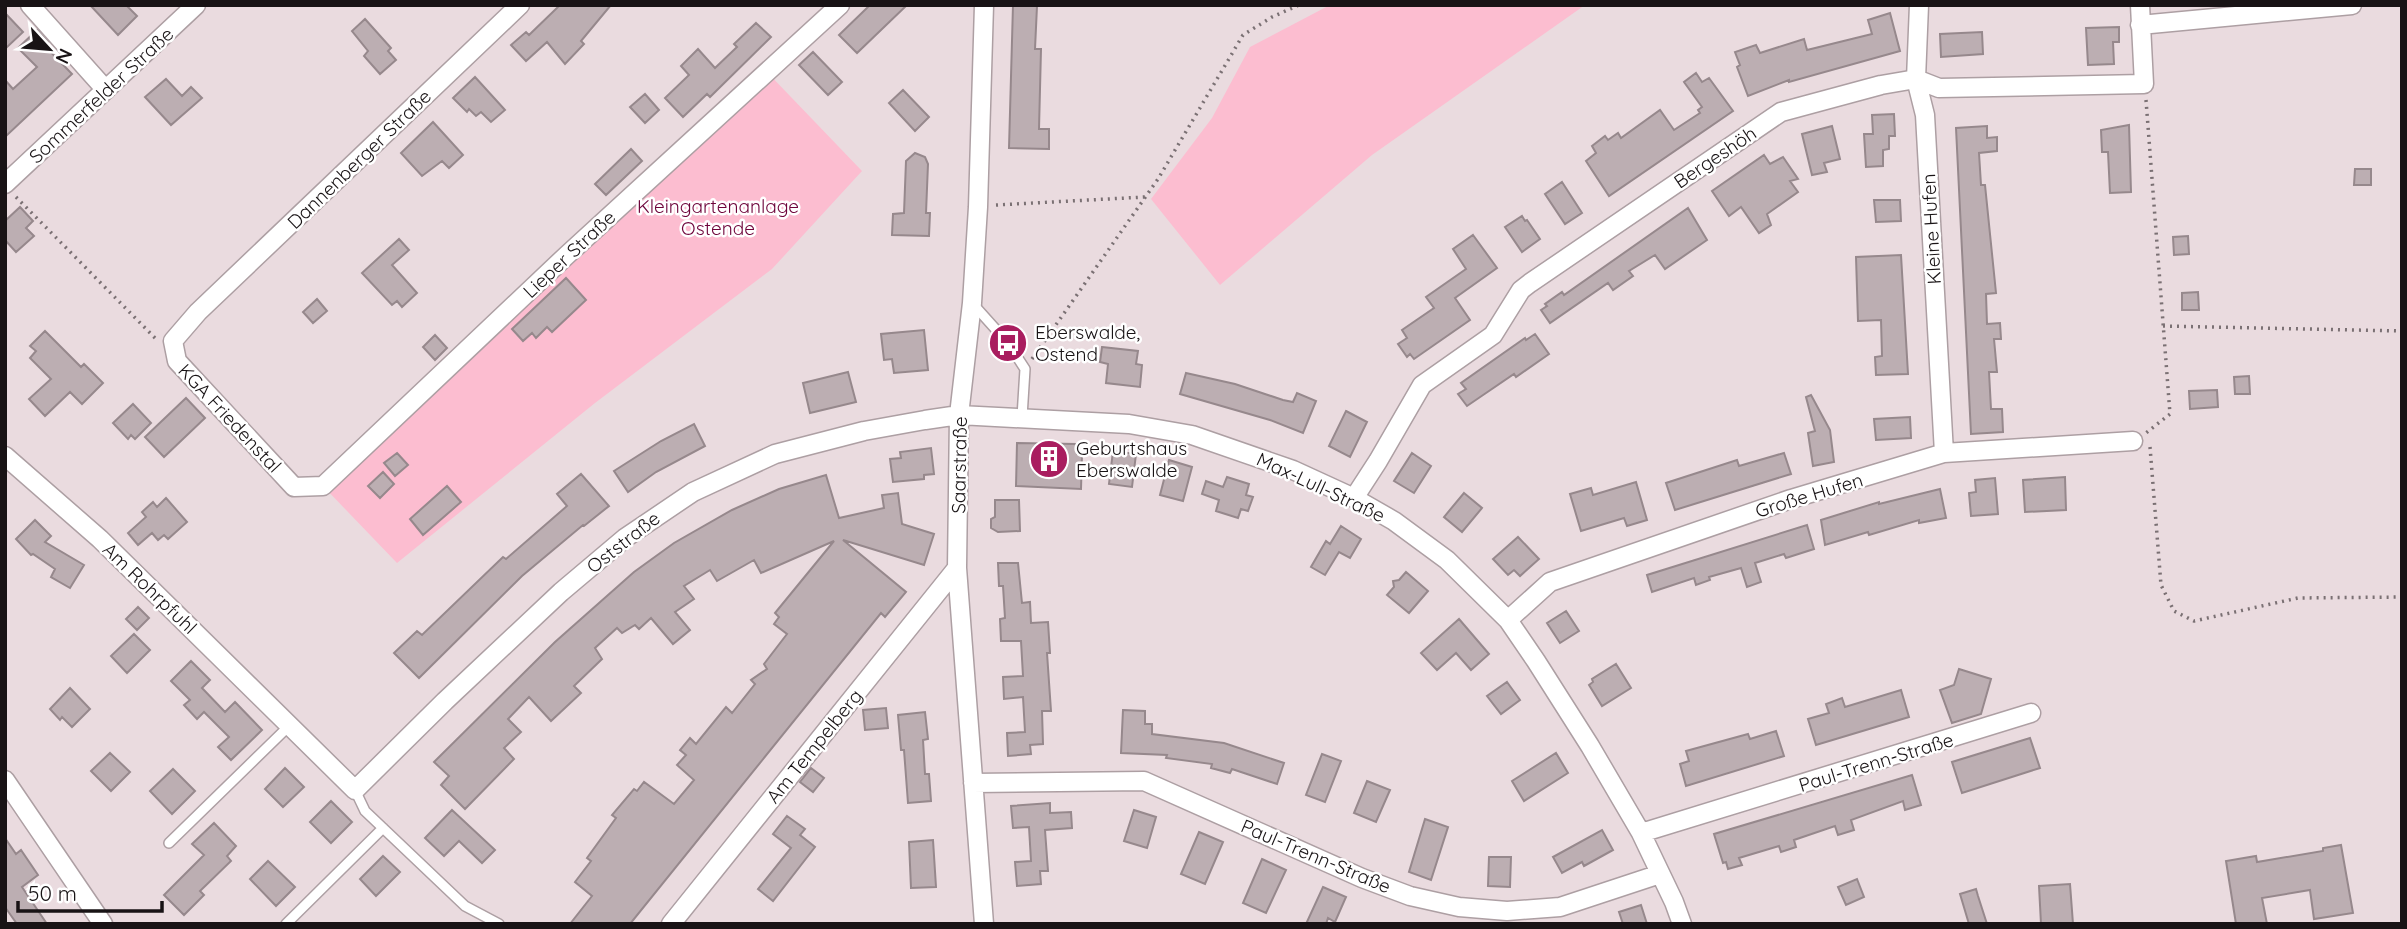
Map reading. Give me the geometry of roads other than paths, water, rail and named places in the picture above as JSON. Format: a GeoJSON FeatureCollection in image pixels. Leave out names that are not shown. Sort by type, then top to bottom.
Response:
{"type":"FeatureCollection","features":[{"type":"Feature","properties":{"kind":"street"},"geometry":{"type":"LineString","coordinates":[[30,5],[106,90]]}},
{"type":"Feature","properties":{"kind":"street","name":"Sommerfelder Straße"},"geometry":{"type":"LineString","coordinates":[[10,190],[106,90],[196,5]]}},
{"type":"Feature","properties":{"kind":"street","name":"Dannenberger Straße"},"geometry":{"type":"LineString","coordinates":[[198,312],[520,5]]}},
{"type":"Feature","properties":{"kind":"street","name":"Lieper Straße"},"geometry":{"type":"LineString","coordinates":[[294,487],[323,486],[567,255],[840,5]]}},
{"type":"Feature","properties":{"kind":"street","name":"Saarstraße"},"geometry":{"type":"LineString","coordinates":[[984,5],[978,207],[972,303],[959,415],[957,568],[984,924]]}},
{"type":"Feature","properties":{"kind":"street","name":"Kleine Hufen"},"geometry":{"type":"LineString","coordinates":[[1919,5],[1916,79],[1925,116],[1944,453]]}},
{"type":"Feature","properties":{"kind":"street"},"geometry":{"type":"LineString","coordinates":[[2140,5],[2140,24],[2352,5]]}},
{"type":"Feature","properties":{"kind":"street","name":"Bergeshöh"},"geometry":{"type":"LineString","coordinates":[[1354,498],[1422,385],[1493,335],[1521,290],[1781,112],[1881,85],[1916,79],[1939,88],[2144,84],[2140,24]]}},
{"type":"Feature","properties":{"kind":"street","name":"KGA Friedenstal"},"geometry":{"type":"LineString","coordinates":[[198,312],[173,341],[177,361],[294,487]]}},
{"type":"Feature","properties":{"kind":"street","name":"Max-Lull-Straße"},"geometry":{"type":"LineString","coordinates":[[959,415],[1129,424],[1192,435],[1262,458],[1354,498],[1394,521],[1447,559],[1508,620],[1590,746],[1641,833],[1682,924]]}},
{"type":"Feature","properties":{"kind":"street","name":"Oststraße"},"geometry":{"type":"LineString","coordinates":[[355,790],[561,592],[625,538],[664,510],[693,492],[775,454],[864,431],[959,415]]}},
{"type":"Feature","properties":{"kind":"street","name":"Große Hufen"},"geometry":{"type":"LineString","coordinates":[[1508,620],[1550,582],[1791,499],[1944,453],[2133,442]]}},
{"type":"Feature","properties":{"kind":"street","name":"Am Rohrpfuhl"},"geometry":{"type":"LineString","coordinates":[[5,456],[100,539],[291,724],[355,790]]}},
{"type":"Feature","properties":{"kind":"street","name":"Am Tempelberg"},"geometry":{"type":"LineString","coordinates":[[671,924],[957,568]]}},
{"type":"Feature","properties":{"kind":"street","name":"Paul-Trenn-Straße"},"geometry":{"type":"LineString","coordinates":[[1641,833],[2031,713]]}},
{"type":"Feature","properties":{"kind":"street"},"geometry":{"type":"LineString","coordinates":[[5,780],[103,924]]}},
{"type":"Feature","properties":{"kind":"street","name":"Paul-Trenn-Straße"},"geometry":{"type":"LineString","coordinates":[[973,783],[1144,781],[1362,877],[1410,896],[1459,907],[1507,911],[1560,907],[1660,874]]}},
{"type":"Feature","properties":{"kind":"lane"},"geometry":{"type":"LineString","coordinates":[[972,303],[1008,343],[1025,369],[1022,417]]}},
{"type":"Feature","properties":{"kind":"lane"},"geometry":{"type":"LineString","coordinates":[[169,843],[291,724]]}},
{"type":"Feature","properties":{"kind":"lane"},"geometry":{"type":"LineString","coordinates":[[355,790],[365,811],[465,906],[499,924]]}},
{"type":"Feature","properties":{"kind":"lane"},"geometry":{"type":"LineString","coordinates":[[286,924],[383,828]]}},
{"type":"Feature","properties":{"kind":"place","name":"Eberswalde, Ostend"},"geometry":{"type":"Point","coordinates":[1008,343]}},
{"type":"Feature","properties":{"kind":"place","name":"Geburtshaus Eberswalde"},"geometry":{"type":"Point","coordinates":[1049,459]}},
{"type":"Feature","properties":{"kind":"park label","name":"Kleingartenanlage Ostende"},"geometry":{"type":"Point","coordinates":[718,217]}}]}
